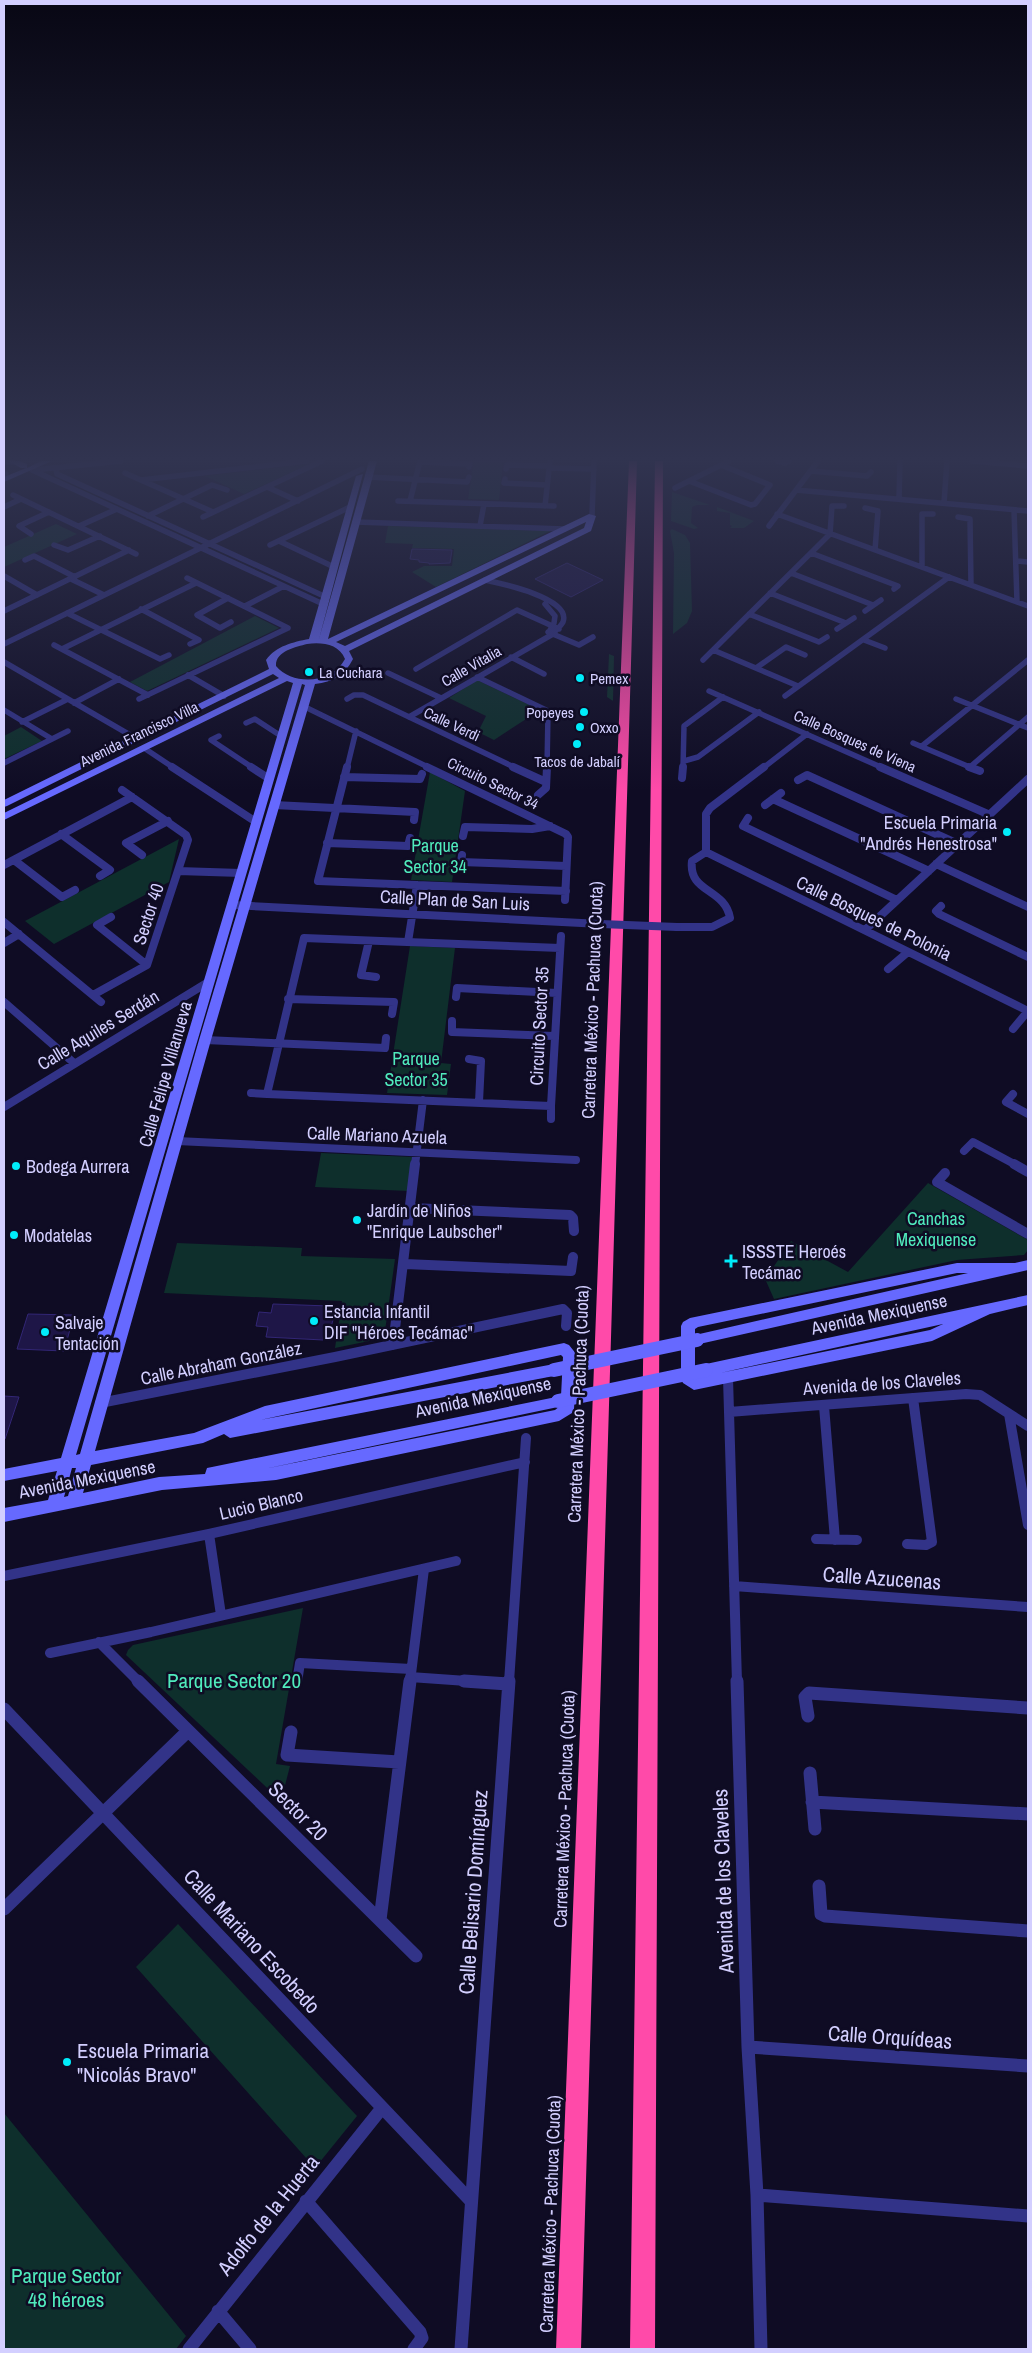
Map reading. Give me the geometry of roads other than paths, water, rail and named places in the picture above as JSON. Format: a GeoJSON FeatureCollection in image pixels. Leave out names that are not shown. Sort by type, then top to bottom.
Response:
{"type":"FeatureCollection","features":[{"type":"Feature","properties":{"kind":"highway","name":"Carretera México - Pachuca (Cuota)"},"geometry":{"type":"LineString","coordinates":[[568,2349],[630,571]]}},
{"type":"Feature","properties":{"kind":"highway"},"geometry":{"type":"LineString","coordinates":[[642,2349],[658,571]]}},
{"type":"Feature","properties":{"kind":"main road"},"geometry":{"type":"LineString","coordinates":[[313,641],[333,571]]}},
{"type":"Feature","properties":{"kind":"main road"},"geometry":{"type":"LineString","coordinates":[[326,642],[344,571]]}},
{"type":"Feature","properties":{"kind":"main road"},"geometry":{"type":"LineString","coordinates":[[326,642],[476,571]]}},
{"type":"Feature","properties":{"kind":"main road"},"geometry":{"type":"LineString","coordinates":[[344,650],[504,571]]}},
{"type":"Feature","properties":{"kind":"main road"},"geometry":{"type":"LineString","coordinates":[[313,641],[326,642],[344,650],[349,659],[344,670],[330,678],[311,681],[292,680],[274,670],[272,664],[273,657],[279,650],[294,644],[313,641]]}},
{"type":"Feature","properties":{"kind":"main road","name":"Avenida Francisco Villa"},"geometry":{"type":"LineString","coordinates":[[4,804],[274,670]]}},
{"type":"Feature","properties":{"kind":"main road","name":"Avenida Francisco Villa"},"geometry":{"type":"LineString","coordinates":[[4,818],[144,748],[292,680]]}},
{"type":"Feature","properties":{"kind":"main road","name":"Calle Felipe Villanueva"},"geometry":{"type":"LineString","coordinates":[[74,1500],[100,1403],[177,1142],[203,1032],[238,905],[241,873],[281,736],[292,680]]}},
{"type":"Feature","properties":{"kind":"main road","name":"Calle Felipe Villanueva"},"geometry":{"type":"LineString","coordinates":[[54,1504],[203,1032],[210,981],[274,805],[311,681]]}},
{"type":"Feature","properties":{"kind":"main road"},"geometry":{"type":"LineString","coordinates":[[986,1311],[932,1335],[728,1378],[694,1384],[690,1383],[688,1379],[688,1326],[691,1323],[956,1268],[1022,1266]]}},
{"type":"Feature","properties":{"kind":"main road","name":"Avenida Mexiquense"},"geometry":{"type":"LineString","coordinates":[[4,1475],[554,1370],[697,1340],[1022,1266]]}},
{"type":"Feature","properties":{"kind":"main road","name":"Avenida Mexiquense"},"geometry":{"type":"LineString","coordinates":[[4,1515],[706,1370],[986,1311],[1028,1300]]}},
{"type":"Feature","properties":{"kind":"main road"},"geometry":{"type":"LineString","coordinates":[[159,1484],[276,1474],[559,1415],[567,1409],[570,1355],[564,1349],[265,1412],[196,1438]]}},
{"type":"Feature","properties":{"kind":"street"},"geometry":{"type":"LineString","coordinates":[[60,571],[104,595]]}},
{"type":"Feature","properties":{"kind":"street"},"geometry":{"type":"LineString","coordinates":[[4,611],[87,571]]}},
{"type":"Feature","properties":{"kind":"street"},"geometry":{"type":"LineString","coordinates":[[4,644],[154,571]]}},
{"type":"Feature","properties":{"kind":"street"},"geometry":{"type":"LineString","coordinates":[[251,571],[324,601]]}},
{"type":"Feature","properties":{"kind":"street"},"geometry":{"type":"LineString","coordinates":[[263,571],[324,601]]}},
{"type":"Feature","properties":{"kind":"street"},"geometry":{"type":"LineString","coordinates":[[703,660],[793,571]]}},
{"type":"Feature","properties":{"kind":"street"},"geometry":{"type":"LineString","coordinates":[[858,571],[898,586],[894,589]]}},
{"type":"Feature","properties":{"kind":"street"},"geometry":{"type":"LineString","coordinates":[[932,571],[1028,606]]}},
{"type":"Feature","properties":{"kind":"street"},"geometry":{"type":"LineString","coordinates":[[971,571],[971,585]]}},
{"type":"Feature","properties":{"kind":"street"},"geometry":{"type":"LineString","coordinates":[[1017,571],[1018,602]]}},
{"type":"Feature","properties":{"kind":"street"},"geometry":{"type":"LineString","coordinates":[[791,573],[873,605]]}},
{"type":"Feature","properties":{"kind":"street"},"geometry":{"type":"LineString","coordinates":[[4,576],[37,595]]}},
{"type":"Feature","properties":{"kind":"street"},"geometry":{"type":"LineString","coordinates":[[785,696],[949,577]]}},
{"type":"Feature","properties":{"kind":"street"},"geometry":{"type":"LineString","coordinates":[[139,699],[288,628],[187,578]]}},
{"type":"Feature","properties":{"kind":"street"},"geometry":{"type":"LineString","coordinates":[[416,669],[518,610],[556,628],[555,615],[549,603],[506,585],[485,580]]}},
{"type":"Feature","properties":{"kind":"street"},"geometry":{"type":"LineString","coordinates":[[62,649],[196,583]]}},
{"type":"Feature","properties":{"kind":"street"},"geometry":{"type":"LineString","coordinates":[[245,606],[284,586]]}},
{"type":"Feature","properties":{"kind":"street"},"geometry":{"type":"LineString","coordinates":[[770,593],[846,623]]}},
{"type":"Feature","properties":{"kind":"street"},"geometry":{"type":"LineString","coordinates":[[228,598],[196,615],[220,628],[231,622]]}},
{"type":"Feature","properties":{"kind":"street"},"geometry":{"type":"LineString","coordinates":[[865,611],[881,600]]}},
{"type":"Feature","properties":{"kind":"street"},"geometry":{"type":"LineString","coordinates":[[141,609],[199,640],[190,644]]}},
{"type":"Feature","properties":{"kind":"street"},"geometry":{"type":"LineString","coordinates":[[67,612],[160,659],[169,655]]}},
{"type":"Feature","properties":{"kind":"street"},"geometry":{"type":"LineString","coordinates":[[749,614],[820,642],[827,637]]}},
{"type":"Feature","properties":{"kind":"street"},"geometry":{"type":"LineString","coordinates":[[838,629],[854,618]]}},
{"type":"Feature","properties":{"kind":"street","name":"Calle Vitalia"},"geometry":{"type":"LineString","coordinates":[[409,717],[511,658],[556,628]]}},
{"type":"Feature","properties":{"kind":"street"},"geometry":{"type":"LineString","coordinates":[[549,634],[579,645],[593,637]]}},
{"type":"Feature","properties":{"kind":"street"},"geometry":{"type":"LineString","coordinates":[[864,640],[885,648]]}},
{"type":"Feature","properties":{"kind":"street"},"geometry":{"type":"LineString","coordinates":[[54,645],[148,695]]}},
{"type":"Feature","properties":{"kind":"street"},"geometry":{"type":"LineString","coordinates":[[756,668],[786,647],[805,655]]}},
{"type":"Feature","properties":{"kind":"street"},"geometry":{"type":"LineString","coordinates":[[713,650],[798,686]]}},
{"type":"Feature","properties":{"kind":"street"},"geometry":{"type":"LineString","coordinates":[[511,658],[544,674]]}},
{"type":"Feature","properties":{"kind":"street"},"geometry":{"type":"LineString","coordinates":[[922,746],[1028,660]]}},
{"type":"Feature","properties":{"kind":"street"},"geometry":{"type":"LineString","coordinates":[[4,662],[137,739]]}},
{"type":"Feature","properties":{"kind":"street"},"geometry":{"type":"LineString","coordinates":[[388,673],[441,698]]}},
{"type":"Feature","properties":{"kind":"street"},"geometry":{"type":"LineString","coordinates":[[188,675],[224,696]]}},
{"type":"Feature","properties":{"kind":"street"},"geometry":{"type":"LineString","coordinates":[[477,677],[546,710],[548,713],[546,788],[538,795]]}},
{"type":"Feature","properties":{"kind":"street"},"geometry":{"type":"LineString","coordinates":[[22,722],[119,679]]}},
{"type":"Feature","properties":{"kind":"street","name":"Calle Bosques de Viena"},"geometry":{"type":"LineString","coordinates":[[709,691],[990,815]]}},
{"type":"Feature","properties":{"kind":"street","name":"Calle Verdi"},"geometry":{"type":"LineString","coordinates":[[347,699],[354,695],[363,695],[546,782]]}},
{"type":"Feature","properties":{"kind":"street"},"geometry":{"type":"LineString","coordinates":[[682,778],[684,726],[723,697]]}},
{"type":"Feature","properties":{"kind":"street"},"geometry":{"type":"LineString","coordinates":[[956,698],[1028,728]]}},
{"type":"Feature","properties":{"kind":"street","name":"Circuito Sector 34"},"geometry":{"type":"LineString","coordinates":[[303,706],[356,730],[550,826],[568,837],[565,900]]}},
{"type":"Feature","properties":{"kind":"street"},"geometry":{"type":"LineString","coordinates":[[684,762],[698,757],[759,712]]}},
{"type":"Feature","properties":{"kind":"street"},"geometry":{"type":"LineString","coordinates":[[5,713],[52,739]]}},
{"type":"Feature","properties":{"kind":"street"},"geometry":{"type":"LineString","coordinates":[[970,767],[1028,717]]}},
{"type":"Feature","properties":{"kind":"street"},"geometry":{"type":"LineString","coordinates":[[246,723],[255,719],[281,736]]}},
{"type":"Feature","properties":{"kind":"street"},"geometry":{"type":"LineString","coordinates":[[356,730],[318,881],[566,891]]}},
{"type":"Feature","properties":{"kind":"street"},"geometry":{"type":"LineString","coordinates":[[4,762],[68,732]]}},
{"type":"Feature","properties":{"kind":"street"},"geometry":{"type":"LineString","coordinates":[[706,852],[706,814],[710,808],[807,734]]}},
{"type":"Feature","properties":{"kind":"street"},"geometry":{"type":"LineString","coordinates":[[219,736],[211,740],[268,778]]}},
{"type":"Feature","properties":{"kind":"street"},"geometry":{"type":"LineString","coordinates":[[913,743],[980,772]]}},
{"type":"Feature","properties":{"kind":"street"},"geometry":{"type":"LineString","coordinates":[[144,748],[256,822]]}},
{"type":"Feature","properties":{"kind":"street"},"geometry":{"type":"LineString","coordinates":[[344,777],[419,779],[422,774]]}},
{"type":"Feature","properties":{"kind":"street"},"geometry":{"type":"LineString","coordinates":[[798,780],[807,775],[958,844]]}},
{"type":"Feature","properties":{"kind":"street"},"geometry":{"type":"LineString","coordinates":[[865,930],[1028,780]]}},
{"type":"Feature","properties":{"kind":"street","name":"Sector 40"},"geometry":{"type":"LineString","coordinates":[[93,995],[147,965],[188,840],[186,834],[122,790]]}},
{"type":"Feature","properties":{"kind":"street"},"geometry":{"type":"LineString","coordinates":[[765,805],[781,793]]}},
{"type":"Feature","properties":{"kind":"street"},"geometry":{"type":"LineString","coordinates":[[75,890],[62,897],[8,861],[132,797]]}},
{"type":"Feature","properties":{"kind":"street"},"geometry":{"type":"LineString","coordinates":[[773,799],[929,871]]}},
{"type":"Feature","properties":{"kind":"street"},"geometry":{"type":"LineString","coordinates":[[274,805],[415,812],[414,820]]}},
{"type":"Feature","properties":{"kind":"street"},"geometry":{"type":"LineString","coordinates":[[748,818],[743,826],[898,900]]}},
{"type":"Feature","properties":{"kind":"street"},"geometry":{"type":"LineString","coordinates":[[142,855],[126,844],[168,821]]}},
{"type":"Feature","properties":{"kind":"street"},"geometry":{"type":"LineString","coordinates":[[463,836],[465,827],[532,829],[550,826]]}},
{"type":"Feature","properties":{"kind":"street"},"geometry":{"type":"LineString","coordinates":[[61,834],[110,870],[100,876]]}},
{"type":"Feature","properties":{"kind":"street"},"geometry":{"type":"LineString","coordinates":[[327,843],[408,846],[410,838]]}},
{"type":"Feature","properties":{"kind":"street","name":"Calle Plan de San Luis"},"geometry":{"type":"LineString","coordinates":[[238,905],[412,912],[707,929],[723,925],[730,918],[731,910],[724,900],[700,886],[694,880],[690,868],[692,861],[706,852]]}},
{"type":"Feature","properties":{"kind":"street","name":"Calle Bosques de Polonia"},"geometry":{"type":"LineString","coordinates":[[706,852],[1028,1011]]}},
{"type":"Feature","properties":{"kind":"street"},"geometry":{"type":"LineString","coordinates":[[462,855],[461,862],[566,866]]}},
{"type":"Feature","properties":{"kind":"street"},"geometry":{"type":"LineString","coordinates":[[936,864],[1028,907]]}},
{"type":"Feature","properties":{"kind":"street","name":"Sector 40"},"geometry":{"type":"LineString","coordinates":[[178,871],[241,873]]}},
{"type":"Feature","properties":{"kind":"street"},"geometry":{"type":"LineString","coordinates":[[408,942],[417,885]]}},
{"type":"Feature","properties":{"kind":"street"},"geometry":{"type":"LineString","coordinates":[[942,906],[936,911],[938,914],[1028,957]]}},
{"type":"Feature","properties":{"kind":"street"},"geometry":{"type":"LineString","coordinates":[[111,917],[97,925],[147,965]]}},
{"type":"Feature","properties":{"kind":"street"},"geometry":{"type":"LineString","coordinates":[[4,922],[101,1002]]}},
{"type":"Feature","properties":{"kind":"street"},"geometry":{"type":"LineString","coordinates":[[4,943],[19,934]]}},
{"type":"Feature","properties":{"kind":"street","name":"Circuito Sector 35"},"geometry":{"type":"LineString","coordinates":[[550,1119],[561,936]]}},
{"type":"Feature","properties":{"kind":"street","name":"Circuito Sector 35"},"geometry":{"type":"LineString","coordinates":[[267,1094],[304,938],[560,948]]}},
{"type":"Feature","properties":{"kind":"street"},"geometry":{"type":"LineString","coordinates":[[369,940],[361,975],[376,977]]}},
{"type":"Feature","properties":{"kind":"street"},"geometry":{"type":"LineString","coordinates":[[888,969],[908,952]]}},
{"type":"Feature","properties":{"kind":"street","name":"Calle Aquiles Serdán"},"geometry":{"type":"LineString","coordinates":[[4,1107],[210,981]]}},
{"type":"Feature","properties":{"kind":"street"},"geometry":{"type":"LineString","coordinates":[[456,997],[457,988],[557,992]]}},
{"type":"Feature","properties":{"kind":"street"},"geometry":{"type":"LineString","coordinates":[[288,999],[394,1002],[392,1014]]}},
{"type":"Feature","properties":{"kind":"street"},"geometry":{"type":"LineString","coordinates":[[4,1002],[74,1064]]}},
{"type":"Feature","properties":{"kind":"street"},"geometry":{"type":"LineString","coordinates":[[1013,1030],[1028,1011]]}},
{"type":"Feature","properties":{"kind":"street"},"geometry":{"type":"LineString","coordinates":[[452,1021],[452,1032],[554,1036]]}},
{"type":"Feature","properties":{"kind":"street"},"geometry":{"type":"LineString","coordinates":[[203,1032],[278,1043],[385,1048],[386,1038]]}},
{"type":"Feature","properties":{"kind":"street"},"geometry":{"type":"LineString","coordinates":[[469,1060],[482,1061],[479,1102]]}},
{"type":"Feature","properties":{"kind":"street","name":"Circuito Sector 35"},"geometry":{"type":"LineString","coordinates":[[250,1093],[551,1106]]}},
{"type":"Feature","properties":{"kind":"street"},"geometry":{"type":"LineString","coordinates":[[1013,1094],[1006,1102],[1028,1114]]}},
{"type":"Feature","properties":{"kind":"street"},"geometry":{"type":"LineString","coordinates":[[393,1345],[424,1100]]}},
{"type":"Feature","properties":{"kind":"street","name":"Calle Mariano Azuela"},"geometry":{"type":"LineString","coordinates":[[177,1142],[576,1160]]}},
{"type":"Feature","properties":{"kind":"street"},"geometry":{"type":"LineString","coordinates":[[964,1151],[973,1142],[1028,1172]]}},
{"type":"Feature","properties":{"kind":"street"},"geometry":{"type":"LineString","coordinates":[[944,1173],[937,1182],[1028,1234]]}},
{"type":"Feature","properties":{"kind":"street"},"geometry":{"type":"LineString","coordinates":[[411,1208],[570,1215],[573,1218],[574,1231]]}},
{"type":"Feature","properties":{"kind":"street"},"geometry":{"type":"LineString","coordinates":[[404,1264],[571,1271],[573,1257]]}},
{"type":"Feature","properties":{"kind":"street","name":"Calle Abraham González"},"geometry":{"type":"LineString","coordinates":[[100,1403],[563,1309],[567,1313],[566,1326]]}},
{"type":"Feature","properties":{"kind":"street","name":"Avenida de los Claveles"},"geometry":{"type":"LineString","coordinates":[[728,1378],[748,2047],[757,2194],[761,2349]]}},
{"type":"Feature","properties":{"kind":"street","name":"Avenida de los Claveles"},"geometry":{"type":"LineString","coordinates":[[729,1412],[966,1394],[980,1395],[1028,1426]]}},
{"type":"Feature","properties":{"kind":"street"},"geometry":{"type":"LineString","coordinates":[[907,1544],[926,1545],[932,1542],[913,1398]]}},
{"type":"Feature","properties":{"kind":"street"},"geometry":{"type":"LineString","coordinates":[[824,1406],[834,1540]]}},
{"type":"Feature","properties":{"kind":"street"},"geometry":{"type":"LineString","coordinates":[[1009,1414],[1028,1525]]}},
{"type":"Feature","properties":{"kind":"street","name":"Calle Belisario Domínguez"},"geometry":{"type":"LineString","coordinates":[[461,2349],[470,2200],[526,1438]]}},
{"type":"Feature","properties":{"kind":"street","name":"Lucio Blanco"},"geometry":{"type":"LineString","coordinates":[[4,1576],[209,1534],[525,1462]]}},
{"type":"Feature","properties":{"kind":"street"},"geometry":{"type":"LineString","coordinates":[[209,1534],[221,1615]]}},
{"type":"Feature","properties":{"kind":"street"},"geometry":{"type":"LineString","coordinates":[[816,1539],[857,1540]]}},
{"type":"Feature","properties":{"kind":"street"},"geometry":{"type":"LineString","coordinates":[[50,1653],[456,1561]]}},
{"type":"Feature","properties":{"kind":"street"},"geometry":{"type":"LineString","coordinates":[[380,1920],[424,1568]]}},
{"type":"Feature","properties":{"kind":"street","name":"Calle Azucenas"},"geometry":{"type":"LineString","coordinates":[[734,1586],[1028,1607]]}},
{"type":"Feature","properties":{"kind":"street","name":"Sector 20"},"geometry":{"type":"LineString","coordinates":[[99,1642],[416,1956]]}},
{"type":"Feature","properties":{"kind":"street"},"geometry":{"type":"LineString","coordinates":[[298,1682],[300,1663],[508,1684]]}},
{"type":"Feature","properties":{"kind":"street"},"geometry":{"type":"LineString","coordinates":[[808,1716],[805,1697],[808,1692],[1028,1708]]}},
{"type":"Feature","properties":{"kind":"street","name":"Calle Mariano Escobedo"},"geometry":{"type":"LineString","coordinates":[[4,1709],[470,2200]]}},
{"type":"Feature","properties":{"kind":"street"},"geometry":{"type":"LineString","coordinates":[[4,1909],[188,1731]]}},
{"type":"Feature","properties":{"kind":"street"},"geometry":{"type":"LineString","coordinates":[[290,1732],[287,1755],[399,1762]]}},
{"type":"Feature","properties":{"kind":"street"},"geometry":{"type":"LineString","coordinates":[[810,1773],[815,1829]]}},
{"type":"Feature","properties":{"kind":"street"},"geometry":{"type":"LineString","coordinates":[[812,1802],[1028,1814]]}},
{"type":"Feature","properties":{"kind":"street"},"geometry":{"type":"LineString","coordinates":[[819,1886],[820,1910],[821,1914],[825,1916],[1028,1931]]}},
{"type":"Feature","properties":{"kind":"street","name":"Calle Orquídeas"},"geometry":{"type":"LineString","coordinates":[[748,2047],[1028,2066]]}},
{"type":"Feature","properties":{"kind":"street","name":"Adolfo de la Huerta"},"geometry":{"type":"LineString","coordinates":[[189,2349],[382,2108]]}},
{"type":"Feature","properties":{"kind":"street"},"geometry":{"type":"LineString","coordinates":[[757,2194],[1028,2216]]}},
{"type":"Feature","properties":{"kind":"street"},"geometry":{"type":"LineString","coordinates":[[306,2201],[420,2332],[422,2338],[414,2349]]}},
{"type":"Feature","properties":{"kind":"street"},"geometry":{"type":"LineString","coordinates":[[218,2311],[250,2349]]}},
{"type":"Feature","properties":{"kind":"place","name":"La Cuchara"},"geometry":{"type":"Point","coordinates":[309,672]}},
{"type":"Feature","properties":{"kind":"place","name":"Pemex"},"geometry":{"type":"Point","coordinates":[580,678]}},
{"type":"Feature","properties":{"kind":"place","name":"Popeyes"},"geometry":{"type":"Point","coordinates":[584,712]}},
{"type":"Feature","properties":{"kind":"place","name":"Oxxo"},"geometry":{"type":"Point","coordinates":[580,727]}},
{"type":"Feature","properties":{"kind":"place","name":"Tacos de Jabalí"},"geometry":{"type":"Point","coordinates":[577,744]}},
{"type":"Feature","properties":{"kind":"place","name":"Escuela Primaria \"Andrés Henestrosa\""},"geometry":{"type":"Point","coordinates":[1007,832]}},
{"type":"Feature","properties":{"kind":"place","name":"Bodega Aurrera"},"geometry":{"type":"Point","coordinates":[16,1166]}},
{"type":"Feature","properties":{"kind":"place","name":"Jardín de Niños \"Enrique Laubscher\""},"geometry":{"type":"Point","coordinates":[357,1220]}},
{"type":"Feature","properties":{"kind":"place","name":"Modatelas"},"geometry":{"type":"Point","coordinates":[14,1235]}},
{"type":"Feature","properties":{"kind":"place","name":"ISSSTE Heroés Tecámac"},"geometry":{"type":"Point","coordinates":[731,1261]}},
{"type":"Feature","properties":{"kind":"place","name":"Estancia Infantil DIF \"Héroes Tecámac\""},"geometry":{"type":"Point","coordinates":[314,1321]}},
{"type":"Feature","properties":{"kind":"place","name":"Salvaje Tentación"},"geometry":{"type":"Point","coordinates":[45,1332]}},
{"type":"Feature","properties":{"kind":"place","name":"Escuela Primaria \"Nicolás Bravo\""},"geometry":{"type":"Point","coordinates":[67,2062]}},
{"type":"Feature","properties":{"kind":"park label","name":"Parque Sector 34"},"geometry":{"type":"Point","coordinates":[435,855]}},
{"type":"Feature","properties":{"kind":"park label","name":"Parque Sector 35"},"geometry":{"type":"Point","coordinates":[416,1068]}},
{"type":"Feature","properties":{"kind":"park label","name":"Canchas Mexiquense"},"geometry":{"type":"Point","coordinates":[936,1228]}},
{"type":"Feature","properties":{"kind":"park label","name":"Parque Sector 20"},"geometry":{"type":"Point","coordinates":[234,1680]}},
{"type":"Feature","properties":{"kind":"park label","name":"Parque Sector 48 héroes"},"geometry":{"type":"Point","coordinates":[66,2287]}}]}
